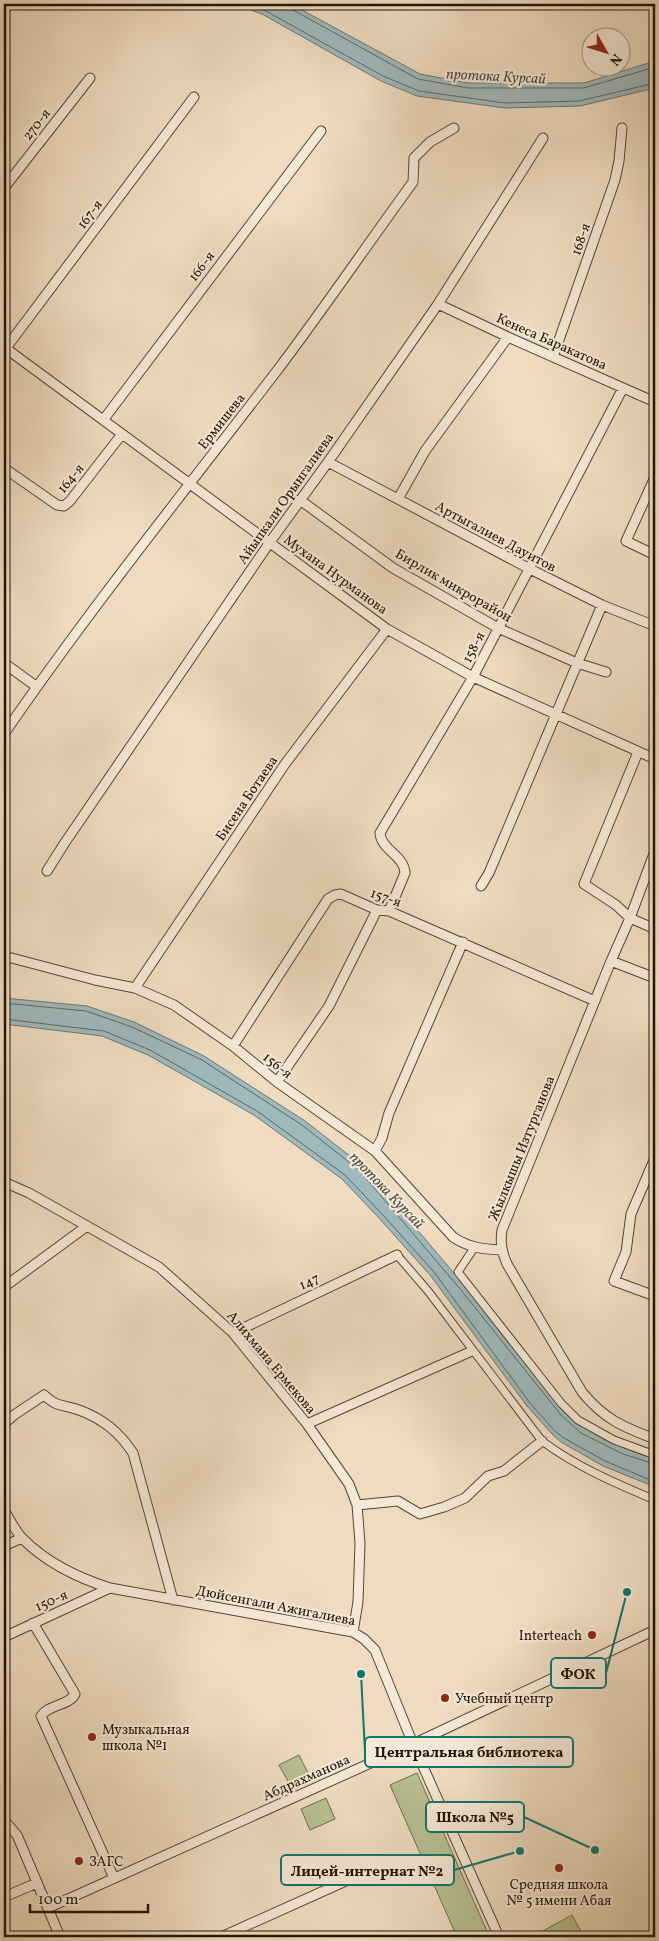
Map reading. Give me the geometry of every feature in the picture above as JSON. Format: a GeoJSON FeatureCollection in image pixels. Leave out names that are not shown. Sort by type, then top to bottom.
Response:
{"type":"FeatureCollection","features":[{"type":"Feature","properties":{"kind":"street","name":"270-я"},"geometry":{"type":"LineString","coordinates":[[4,188],[90,78]]}},
{"type":"Feature","properties":{"kind":"street","name":"167-я"},"geometry":{"type":"LineString","coordinates":[[5,348],[194,97]]}},
{"type":"Feature","properties":{"kind":"street","name":"Ермишева"},"geometry":{"type":"LineString","coordinates":[[4,734],[190,482],[277,370],[412,182],[414,158],[430,142],[454,128]]}},
{"type":"Feature","properties":{"kind":"street","name":"168-я"},"geometry":{"type":"LineString","coordinates":[[553,356],[615,180],[622,128]]}},
{"type":"Feature","properties":{"kind":"street","name":"166-я"},"geometry":{"type":"LineString","coordinates":[[104,419],[321,131]]}},
{"type":"Feature","properties":{"kind":"street","name":"Айыпкали Орынгалиева"},"geometry":{"type":"LineString","coordinates":[[47,872],[64,844],[270,542],[438,304],[543,138]]}},
{"type":"Feature","properties":{"kind":"street","name":"Кенеса Баракатова"},"geometry":{"type":"LineString","coordinates":[[438,304],[623,388],[654,399]]}},
{"type":"Feature","properties":{"kind":"street"},"geometry":{"type":"LineString","coordinates":[[398,499],[425,452],[508,337]]}},
{"type":"Feature","properties":{"kind":"street","name":"Мухана Нурманова"},"geometry":{"type":"LineString","coordinates":[[5,348],[387,628],[473,677],[655,759]]}},
{"type":"Feature","properties":{"kind":"street","name":"158-я"},"geometry":{"type":"LineString","coordinates":[[389,911],[405,873],[405,866],[382,842],[380,833],[473,677],[623,388]]}},
{"type":"Feature","properties":{"kind":"street","name":"164-я"},"geometry":{"type":"LineString","coordinates":[[4,468],[57,505],[64,506],[70,501],[122,434]]}},
{"type":"Feature","properties":{"kind":"street","name":"Артыгалиев Дауитов"},"geometry":{"type":"LineString","coordinates":[[328,462],[530,569],[602,605],[655,626]]}},
{"type":"Feature","properties":{"kind":"street"},"geometry":{"type":"LineString","coordinates":[[655,477],[626,541],[655,555]]}},
{"type":"Feature","properties":{"kind":"street","name":"Бирлик микрорайон"},"geometry":{"type":"LineString","coordinates":[[300,500],[392,568],[498,628],[578,663],[606,672]]}},
{"type":"Feature","properties":{"kind":"street"},"geometry":{"type":"LineString","coordinates":[[481,886],[489,873],[602,605]]}},
{"type":"Feature","properties":{"kind":"street","name":"Бисена Ботаева"},"geometry":{"type":"LineString","coordinates":[[135,988],[285,764],[387,628]]}},
{"type":"Feature","properties":{"kind":"street"},"geometry":{"type":"LineString","coordinates":[[4,663],[37,687]]}},
{"type":"Feature","properties":{"kind":"street"},"geometry":{"type":"LineString","coordinates":[[638,752],[584,884],[616,905],[630,918],[655,929]]}},
{"type":"Feature","properties":{"kind":"street","name":"Жылкышы Изтурганова"},"geometry":{"type":"LineString","coordinates":[[501,1250],[502,1230],[630,918],[655,851]]}},
{"type":"Feature","properties":{"kind":"street","name":"157-я"},"geometry":{"type":"LineString","coordinates":[[233,1046],[328,899],[341,894],[377,910],[389,911],[463,942],[595,1001]]}},
{"type":"Feature","properties":{"kind":"street"},"geometry":{"type":"LineString","coordinates":[[277,1082],[329,1006],[377,910]]}},
{"type":"Feature","properties":{"kind":"street"},"geometry":{"type":"LineString","coordinates":[[375,1151],[382,1138],[389,1113],[463,942]]}},
{"type":"Feature","properties":{"kind":"street","name":"156-я"},"geometry":{"type":"LineString","coordinates":[[4,956],[95,980],[135,988],[174,1005],[233,1046],[277,1082],[375,1151],[453,1237],[463,1244],[474,1248],[501,1250]]}},
{"type":"Feature","properties":{"kind":"street"},"geometry":{"type":"LineString","coordinates":[[611,961],[655,978]]}},
{"type":"Feature","properties":{"kind":"street"},"geometry":{"type":"LineString","coordinates":[[655,1158],[631,1214],[626,1252],[614,1281],[655,1296]]}},
{"type":"Feature","properties":{"kind":"street","name":"Алихмана Ермекова"},"geometry":{"type":"LineString","coordinates":[[4,1182],[29,1193],[159,1267],[232,1333],[307,1424],[349,1484],[357,1505],[360,1543],[359,1585],[353,1632]]}},
{"type":"Feature","properties":{"kind":"street"},"geometry":{"type":"LineString","coordinates":[[4,1286],[87,1226]]}},
{"type":"Feature","properties":{"kind":"street"},"geometry":{"type":"LineString","coordinates":[[474,1248],[458,1272],[561,1402],[578,1420],[585,1424],[614,1440],[655,1455]]}},
{"type":"Feature","properties":{"kind":"street"},"geometry":{"type":"LineString","coordinates":[[501,1250],[507,1264],[582,1392],[596,1409],[624,1428],[655,1439]]}},
{"type":"Feature","properties":{"kind":"street"},"geometry":{"type":"LineString","coordinates":[[397,1255],[428,1291],[542,1441],[564,1457],[596,1474],[655,1500]]}},
{"type":"Feature","properties":{"kind":"street","name":"147"},"geometry":{"type":"LineString","coordinates":[[232,1333],[397,1255]]}},
{"type":"Feature","properties":{"kind":"street"},"geometry":{"type":"LineString","coordinates":[[307,1424],[472,1351]]}},
{"type":"Feature","properties":{"kind":"street"},"geometry":{"type":"LineString","coordinates":[[4,1424],[44,1395],[54,1404],[78,1410],[100,1420],[121,1436],[133,1453],[173,1600]]}},
{"type":"Feature","properties":{"kind":"street"},"geometry":{"type":"LineString","coordinates":[[357,1505],[398,1501],[420,1514],[444,1507],[465,1498],[488,1476],[504,1471],[542,1441]]}},
{"type":"Feature","properties":{"kind":"street","name":"Дюйсенгали Ажигалиева"},"geometry":{"type":"LineString","coordinates":[[4,1510],[22,1538],[47,1560],[88,1581],[110,1588],[353,1632],[364,1639],[375,1650],[413,1744],[499,1937]]}},
{"type":"Feature","properties":{"kind":"street"},"geometry":{"type":"LineString","coordinates":[[4,1546],[22,1538]]}},
{"type":"Feature","properties":{"kind":"street","name":"150-я"},"geometry":{"type":"LineString","coordinates":[[4,1637],[110,1588]]}},
{"type":"Feature","properties":{"kind":"street"},"geometry":{"type":"LineString","coordinates":[[33,1623],[75,1694],[73,1698],[49,1708],[41,1716],[114,1878]]}},
{"type":"Feature","properties":{"kind":"street","name":"Абдрахманова"},"geometry":{"type":"LineString","coordinates":[[48,1908],[413,1744],[655,1630]]}},
{"type":"Feature","properties":{"kind":"street"},"geometry":{"type":"LineString","coordinates":[[4,1820],[17,1835],[60,1937]]}},
{"type":"Feature","properties":{"kind":"street"},"geometry":{"type":"LineString","coordinates":[[221,1937],[386,1864]]}},
{"type":"Feature","properties":{"kind":"street"},"geometry":{"type":"LineString","coordinates":[[4,1897],[37,1883]]}},
{"type":"Feature","properties":{"kind":"green space"},"geometry":{"type":"Polygon","coordinates":[[[299,1755],[308,1773],[289,1783],[279,1765],[299,1755]]]}},
{"type":"Feature","properties":{"kind":"green space"},"geometry":{"type":"Polygon","coordinates":[[[417,1773],[487,1931],[473,1937],[457,1937],[390,1785],[417,1773]]]}},
{"type":"Feature","properties":{"kind":"green space"},"geometry":{"type":"Polygon","coordinates":[[[326,1798],[335,1819],[310,1830],[301,1809],[326,1798]]]}},
{"type":"Feature","properties":{"kind":"green space"},"geometry":{"type":"Polygon","coordinates":[[[572,1915],[583,1935],[579,1937],[532,1937],[572,1915]]]}},
{"type":"Feature","properties":{"kind":"water"},"geometry":{"type":"Polygon","coordinates":[[[234,4],[291,4],[420,74],[468,83],[584,83],[600,78],[632,78],[632,68],[655,61],[655,88],[580,106],[505,108],[417,96],[381,81],[262,14],[234,4]]]}},
{"type":"Feature","properties":{"kind":"water"},"geometry":{"type":"Polygon","coordinates":[[[4,998],[87,1006],[134,1022],[204,1056],[305,1121],[363,1166],[465,1286],[564,1411],[585,1427],[607,1440],[655,1459],[655,1487],[603,1466],[561,1442],[552,1434],[527,1406],[430,1275],[342,1179],[254,1115],[148,1055],[102,1036],[4,1024],[4,998]]]}},
{"type":"Feature","properties":{"kind":"place","name":"ФОК"},"geometry":{"type":"Point","coordinates":[627,1592]}},
{"type":"Feature","properties":{"kind":"place","name":"Interteach"},"geometry":{"type":"Point","coordinates":[592,1635]}},
{"type":"Feature","properties":{"kind":"place","name":"Центральная библиотека"},"geometry":{"type":"Point","coordinates":[361,1674]}},
{"type":"Feature","properties":{"kind":"place","name":"Учебный центр"},"geometry":{"type":"Point","coordinates":[445,1698]}},
{"type":"Feature","properties":{"kind":"place","name":"Музыкальная школа №1"},"geometry":{"type":"Point","coordinates":[92,1737]}},
{"type":"Feature","properties":{"kind":"place","name":"Школа №5"},"geometry":{"type":"Point","coordinates":[595,1850]}},
{"type":"Feature","properties":{"kind":"place","name":"Лицей-интернат №2"},"geometry":{"type":"Point","coordinates":[520,1851]}},
{"type":"Feature","properties":{"kind":"place","name":"ЗАГС"},"geometry":{"type":"Point","coordinates":[79,1861]}},
{"type":"Feature","properties":{"kind":"place","name":"Средняя школа № 5 имени Абая"},"geometry":{"type":"Point","coordinates":[559,1868]}},
{"type":"Feature","properties":{"kind":"water label","name":"протока Курсай"},"geometry":{"type":"Point","coordinates":[496,76]}},
{"type":"Feature","properties":{"kind":"water label","name":"протока Курсай"},"geometry":{"type":"Point","coordinates":[387,1190]}}]}
